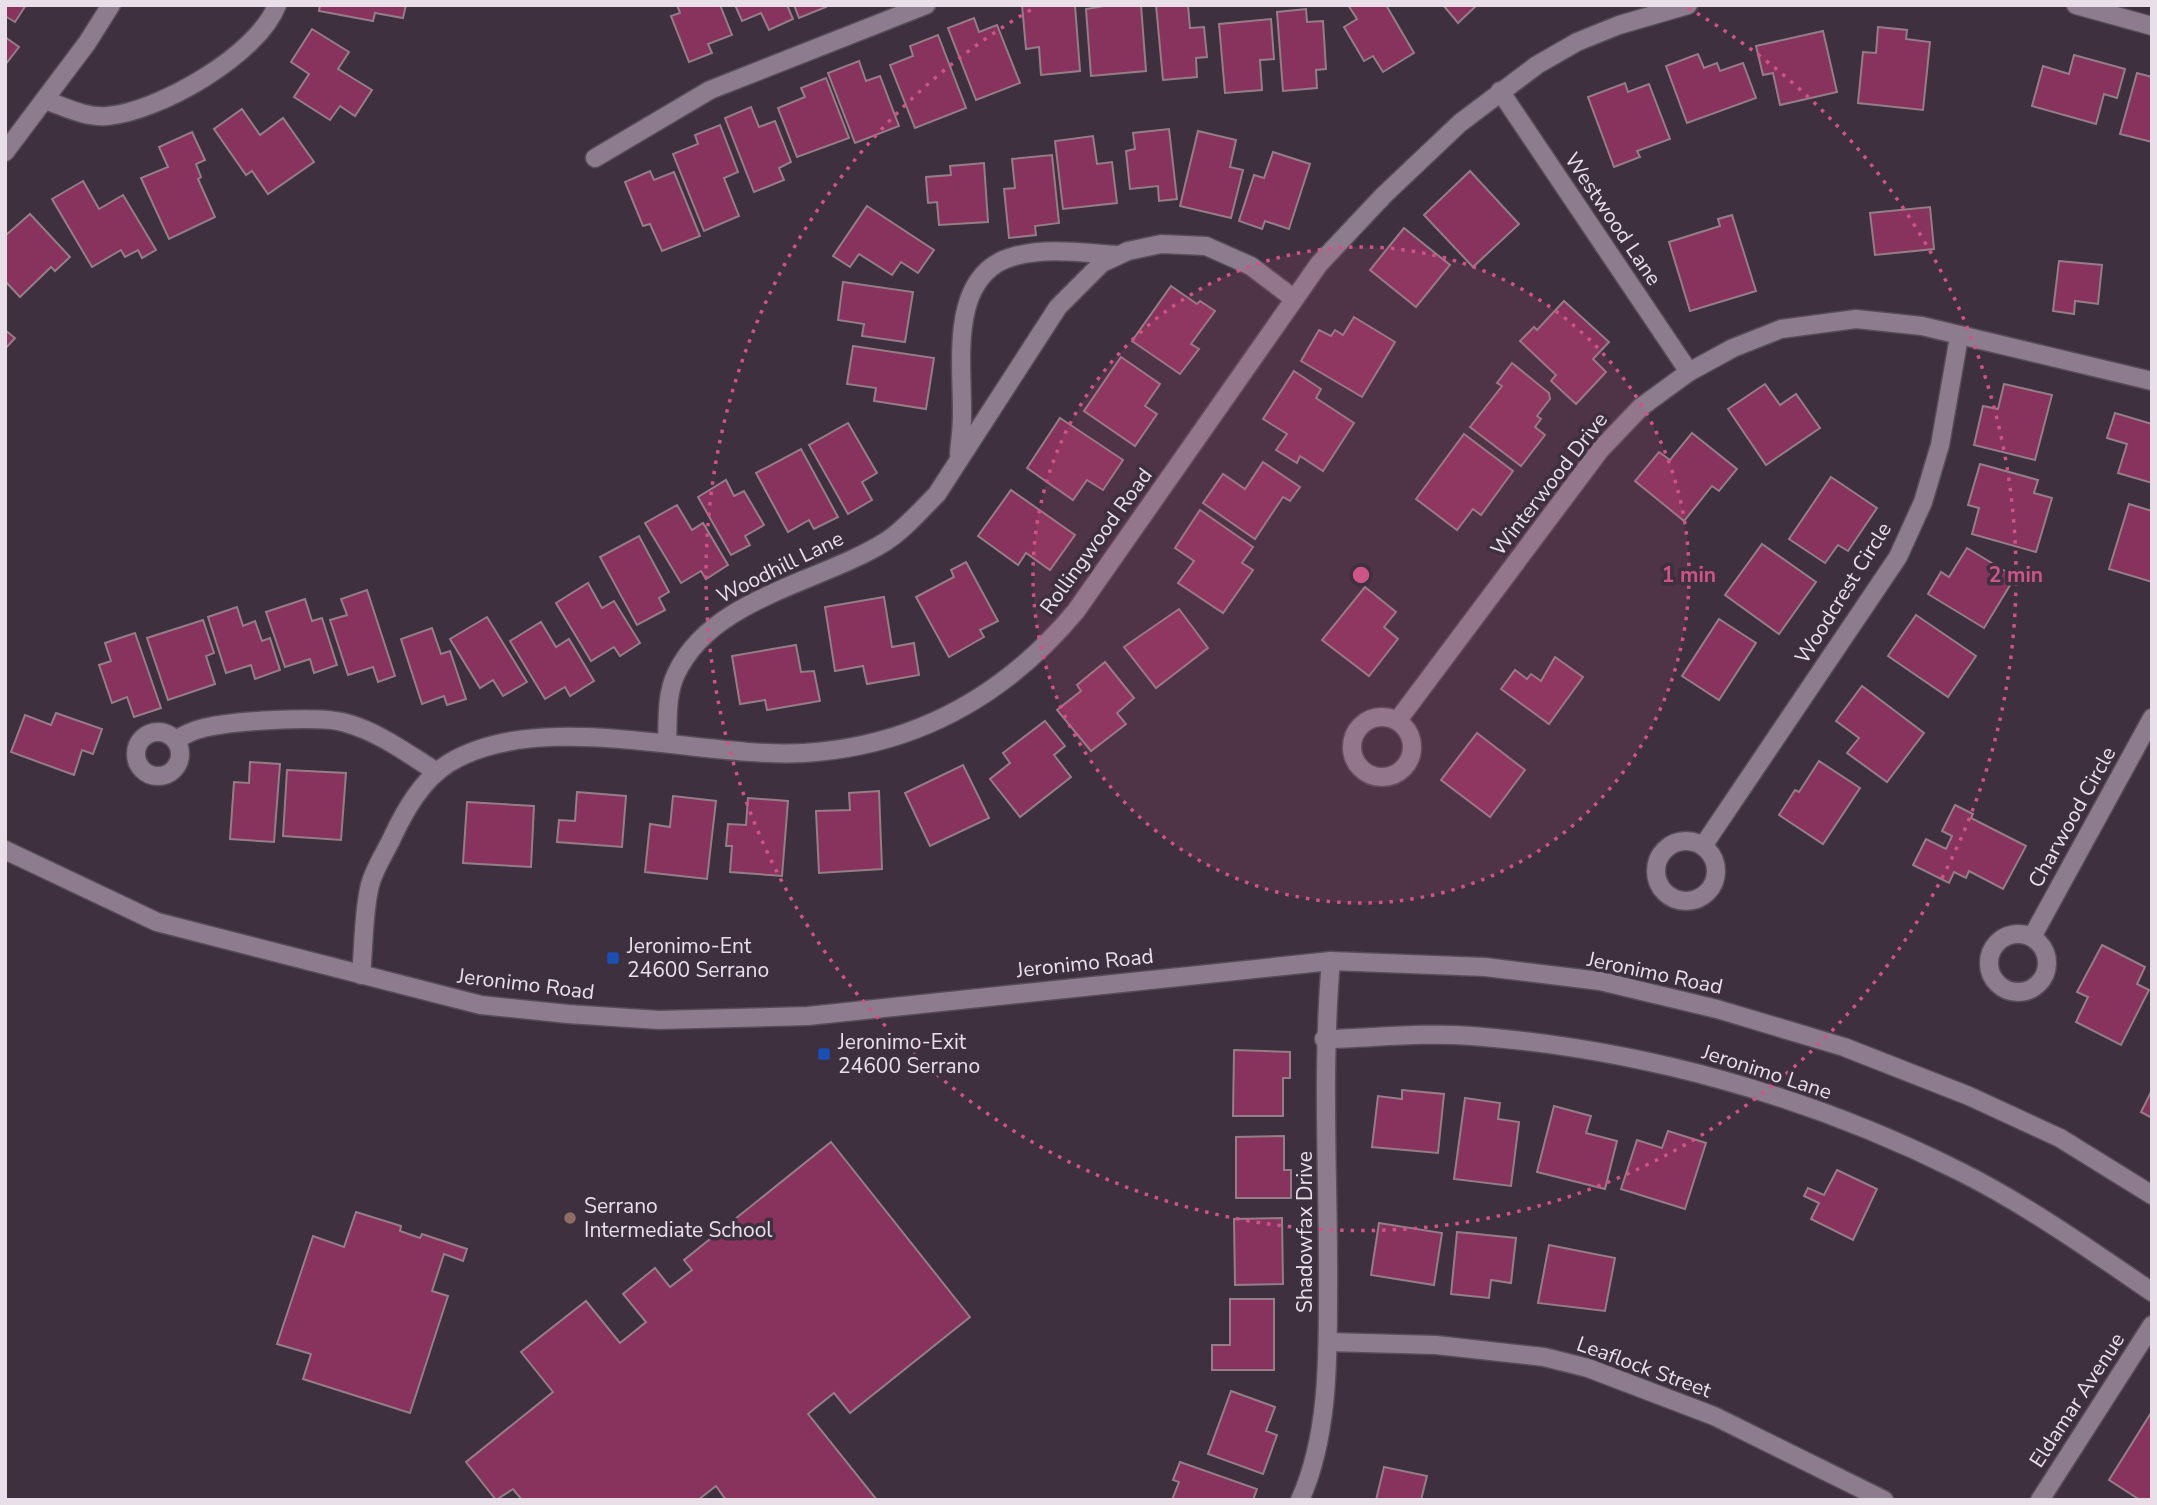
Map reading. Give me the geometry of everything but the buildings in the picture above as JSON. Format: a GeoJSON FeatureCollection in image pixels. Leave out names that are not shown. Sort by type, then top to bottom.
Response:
{"type":"FeatureCollection","features":[{"type":"Feature","properties":{"kind":"street"},"geometry":{"type":"LineString","coordinates":[[5,152],[111,5]]}},
{"type":"Feature","properties":{"kind":"street"},"geometry":{"type":"LineString","coordinates":[[45,100],[91,116],[105,117],[161,99],[191,86],[248,43],[273,14],[277,5]]}},
{"type":"Feature","properties":{"kind":"street"},"geometry":{"type":"LineString","coordinates":[[595,158],[709,90],[926,5]]}},
{"type":"Feature","properties":{"kind":"street","name":"Rollingwood Road"},"geometry":{"type":"LineString","coordinates":[[361,975],[370,885],[414,798],[437,772],[473,753],[541,738],[667,743],[770,754],[838,750],[911,732],[978,701],[1055,636],[1076,611],[1293,298],[1319,264],[1356,224],[1432,150],[1500,91],[1577,42],[1658,9],[1688,5]]}},
{"type":"Feature","properties":{"kind":"street"},"geometry":{"type":"LineString","coordinates":[[2076,5],[2152,26]]}},
{"type":"Feature","properties":{"kind":"street","name":"Westwood Lane"},"geometry":{"type":"LineString","coordinates":[[1500,91],[1689,372]]}},
{"type":"Feature","properties":{"kind":"street","name":"Woodhill Lane"},"geometry":{"type":"LineString","coordinates":[[959,459],[962,330],[967,306],[982,274],[999,261],[1034,252],[1117,255],[1161,244],[1206,246],[1251,266],[1293,298]]}},
{"type":"Feature","properties":{"kind":"street","name":"Woodhill Lane"},"geometry":{"type":"LineString","coordinates":[[667,743],[668,702],[675,676],[692,646],[718,623],[886,541],[937,494],[1058,307],[1083,279],[1117,255]]}},
{"type":"Feature","properties":{"kind":"street","name":"Winterwood Drive"},"geometry":{"type":"LineString","coordinates":[[1398,720],[1600,450],[1641,407],[1689,372],[1733,348],[1781,329],[1811,323],[1870,320],[1922,326],[2152,381]]}},
{"type":"Feature","properties":{"kind":"street","name":"Woodcrest Circle"},"geometry":{"type":"LineString","coordinates":[[1703,846],[1898,557],[1923,502],[1940,445],[1959,337]]}},
{"type":"Feature","properties":{"kind":"street","name":"Charwood Circle"},"geometry":{"type":"LineString","coordinates":[[2032,937],[2152,718]]}},
{"type":"Feature","properties":{"kind":"street"},"geometry":{"type":"LineString","coordinates":[[175,740],[199,729],[220,725],[321,720],[345,722],[378,736],[437,772]]}},
{"type":"Feature","properties":{"kind":"street","name":"Jeronimo Road"},"geometry":{"type":"LineString","coordinates":[[5,850],[157,922],[481,1006],[659,1020],[808,1016],[1331,961],[1485,967],[1600,981],[1717,1009],[1844,1047],[1969,1097],[2060,1138],[2152,1195]]}},
{"type":"Feature","properties":{"kind":"street","name":"Shadowfax Drive"},"geometry":{"type":"LineString","coordinates":[[1300,1500],[1320,1427],[1328,1342],[1324,1038],[1331,961]]}},
{"type":"Feature","properties":{"kind":"street","name":"Jeronimo Lane"},"geometry":{"type":"LineString","coordinates":[[1324,1038],[1471,1036],[1591,1051],[1697,1071],[1785,1098],[1959,1171],[2047,1221],[2152,1292]]}},
{"type":"Feature","properties":{"kind":"street","name":"Eldamar Avenue"},"geometry":{"type":"LineString","coordinates":[[2040,1500],[2152,1325]]}},
{"type":"Feature","properties":{"kind":"street","name":"Leaflock Street"},"geometry":{"type":"LineString","coordinates":[[1328,1342],[1436,1345],[1544,1357],[1588,1368],[1714,1416],[1884,1500]]}},
{"type":"Feature","properties":{"kind":"place","name":"Jeronimo-Ent 24600 Serrano"},"geometry":{"type":"Point","coordinates":[613,958]}},
{"type":"Feature","properties":{"kind":"place","name":"Jeronimo-Exit 24600 Serrano"},"geometry":{"type":"Point","coordinates":[824,1054]}},
{"type":"Feature","properties":{"kind":"place","name":"Serrano Intermediate School"},"geometry":{"type":"Point","coordinates":[570,1218]}}]}
